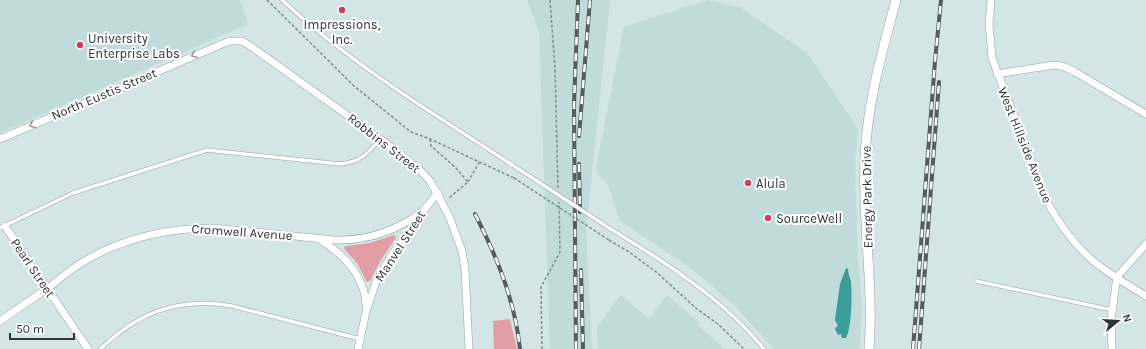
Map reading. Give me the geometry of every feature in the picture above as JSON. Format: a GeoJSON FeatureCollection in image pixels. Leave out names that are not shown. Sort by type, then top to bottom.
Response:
{"type":"FeatureCollection","features":[{"type":"Feature","properties":{"kind":"street","name":"Energy Park Drive"},"geometry":{"type":"LineString","coordinates":[[869,349],[871,299],[865,189],[867,130],[871,99],[877,72],[896,0]]}},
{"type":"Feature","properties":{"kind":"street","name":"West Hillside Avenue"},"geometry":{"type":"LineString","coordinates":[[991,0],[989,24],[992,58],[1044,196],[1053,214],[1076,245],[1090,259],[1146,296]]}},
{"type":"Feature","properties":{"kind":"street","name":"Robbins Street"},"geometry":{"type":"LineString","coordinates":[[230,41],[242,40],[380,139],[419,169],[430,181],[450,216],[462,251],[465,269],[469,349]]}},
{"type":"Feature","properties":{"kind":"street","name":"North Eustis Street"},"geometry":{"type":"LineString","coordinates":[[0,139],[230,41]]}},
{"type":"Feature","properties":{"kind":"street"},"geometry":{"type":"LineString","coordinates":[[997,74],[1056,65],[1065,67],[1083,76],[1146,114]]}},
{"type":"Feature","properties":{"kind":"street","name":"Manvel Street"},"geometry":{"type":"LineString","coordinates":[[358,349],[366,312],[376,282],[383,268],[422,212],[438,193]]}},
{"type":"Feature","properties":{"kind":"street","name":"Cromwell Avenue"},"geometry":{"type":"LineString","coordinates":[[0,321],[86,260],[117,245],[147,235],[172,230],[213,228],[350,241],[370,237],[401,225],[422,212]]}},
{"type":"Feature","properties":{"kind":"street","name":"Pearl Street"},"geometry":{"type":"LineString","coordinates":[[2,227],[47,288],[88,349]]}},
{"type":"Feature","properties":{"kind":"street"},"geometry":{"type":"LineString","coordinates":[[317,238],[336,252],[351,266],[363,288],[366,300],[366,312]]}},
{"type":"Feature","properties":{"kind":"street"},"geometry":{"type":"LineString","coordinates":[[1112,349],[1111,320],[1117,278],[1146,244]]}},
{"type":"Feature","properties":{"kind":"lane"},"geometry":{"type":"LineString","coordinates":[[282,0],[329,40],[380,79],[676,270],[729,314],[764,349]]}},
{"type":"Feature","properties":{"kind":"lane"},"geometry":{"type":"LineString","coordinates":[[2,227],[73,193],[207,150],[340,164],[354,162],[361,158],[368,153],[380,139]]}},
{"type":"Feature","properties":{"kind":"lane"},"geometry":{"type":"LineString","coordinates":[[976,281],[1112,310]]}},
{"type":"Feature","properties":{"kind":"lane"},"geometry":{"type":"LineString","coordinates":[[100,349],[124,329],[151,314],[171,306],[195,303],[214,303],[232,306],[361,339]]}},
{"type":"Feature","properties":{"kind":"path"},"geometry":{"type":"LineString","coordinates":[[267,0],[354,86],[411,132],[430,138],[514,178],[629,252],[655,271],[697,309],[718,324],[744,349]]}},
{"type":"Feature","properties":{"kind":"path"},"geometry":{"type":"LineString","coordinates":[[550,0],[555,68],[558,188]]}},
{"type":"Feature","properties":{"kind":"path"},"geometry":{"type":"LineString","coordinates":[[430,138],[431,146],[455,167],[468,182]]}},
{"type":"Feature","properties":{"kind":"path"},"geometry":{"type":"LineString","coordinates":[[443,203],[468,182],[480,162]]}},
{"type":"Feature","properties":{"kind":"path"},"geometry":{"type":"LineString","coordinates":[[542,349],[541,287],[560,252],[559,196]]}},
{"type":"Feature","properties":{"kind":"shaded area"},"geometry":{"type":"Polygon","coordinates":[[[0,0],[240,0],[248,24],[0,133],[0,0]]]}},
{"type":"Feature","properties":{"kind":"shaded area"},"geometry":{"type":"Polygon","coordinates":[[[527,0],[610,0],[586,230],[592,349],[550,349],[539,31],[527,0]]]}},
{"type":"Feature","properties":{"kind":"shaded area"},"geometry":{"type":"Polygon","coordinates":[[[708,0],[741,8],[807,53],[858,129],[855,164],[857,234],[862,308],[860,349],[774,349],[734,305],[703,278],[685,264],[620,221],[609,187],[597,172],[596,168],[624,27],[708,0]]]}},
{"type":"Feature","properties":{"kind":"shaded area"},"geometry":{"type":"Polygon","coordinates":[[[394,235],[396,238],[381,260],[370,281],[367,282],[357,263],[344,247],[370,243],[394,235]]]}},
{"type":"Feature","properties":{"kind":"shaded area"},"geometry":{"type":"Polygon","coordinates":[[[621,295],[649,319],[667,295],[699,323],[697,325],[725,349],[598,349],[597,327],[621,295]]]}},
{"type":"Feature","properties":{"kind":"shaded area"},"geometry":{"type":"Polygon","coordinates":[[[510,319],[517,349],[494,349],[493,321],[510,319]]]}},
{"type":"Feature","properties":{"kind":"water"},"geometry":{"type":"Polygon","coordinates":[[[846,268],[848,269],[851,282],[851,311],[848,333],[846,338],[842,338],[841,334],[838,335],[836,331],[835,328],[838,326],[835,320],[840,284],[846,268]]]}},
{"type":"Feature","properties":{"kind":"railway"},"geometry":{"type":"LineString","coordinates":[[576,349],[574,105],[578,0]]}},
{"type":"Feature","properties":{"kind":"railway"},"geometry":{"type":"LineString","coordinates":[[579,136],[590,0]]}},
{"type":"Feature","properties":{"kind":"railway"},"geometry":{"type":"LineString","coordinates":[[913,349],[941,0]]}},
{"type":"Feature","properties":{"kind":"railway"},"geometry":{"type":"LineString","coordinates":[[919,349],[939,82]]}},
{"type":"Feature","properties":{"kind":"railway"},"geometry":{"type":"LineString","coordinates":[[579,164],[580,212]]}},
{"type":"Feature","properties":{"kind":"railway"},"geometry":{"type":"LineString","coordinates":[[475,214],[491,246],[504,280],[518,331],[520,349]]}},
{"type":"Feature","properties":{"kind":"railway"},"geometry":{"type":"LineString","coordinates":[[581,270],[583,349]]}},
{"type":"Feature","properties":{"kind":"place","name":"Impressions, Inc."},"geometry":{"type":"Point","coordinates":[342,10]}},
{"type":"Feature","properties":{"kind":"place","name":"University Enterprise Labs"},"geometry":{"type":"Point","coordinates":[80,45]}},
{"type":"Feature","properties":{"kind":"place","name":"Alula"},"geometry":{"type":"Point","coordinates":[748,183]}},
{"type":"Feature","properties":{"kind":"place","name":"SourceWell"},"geometry":{"type":"Point","coordinates":[768,218]}}]}
